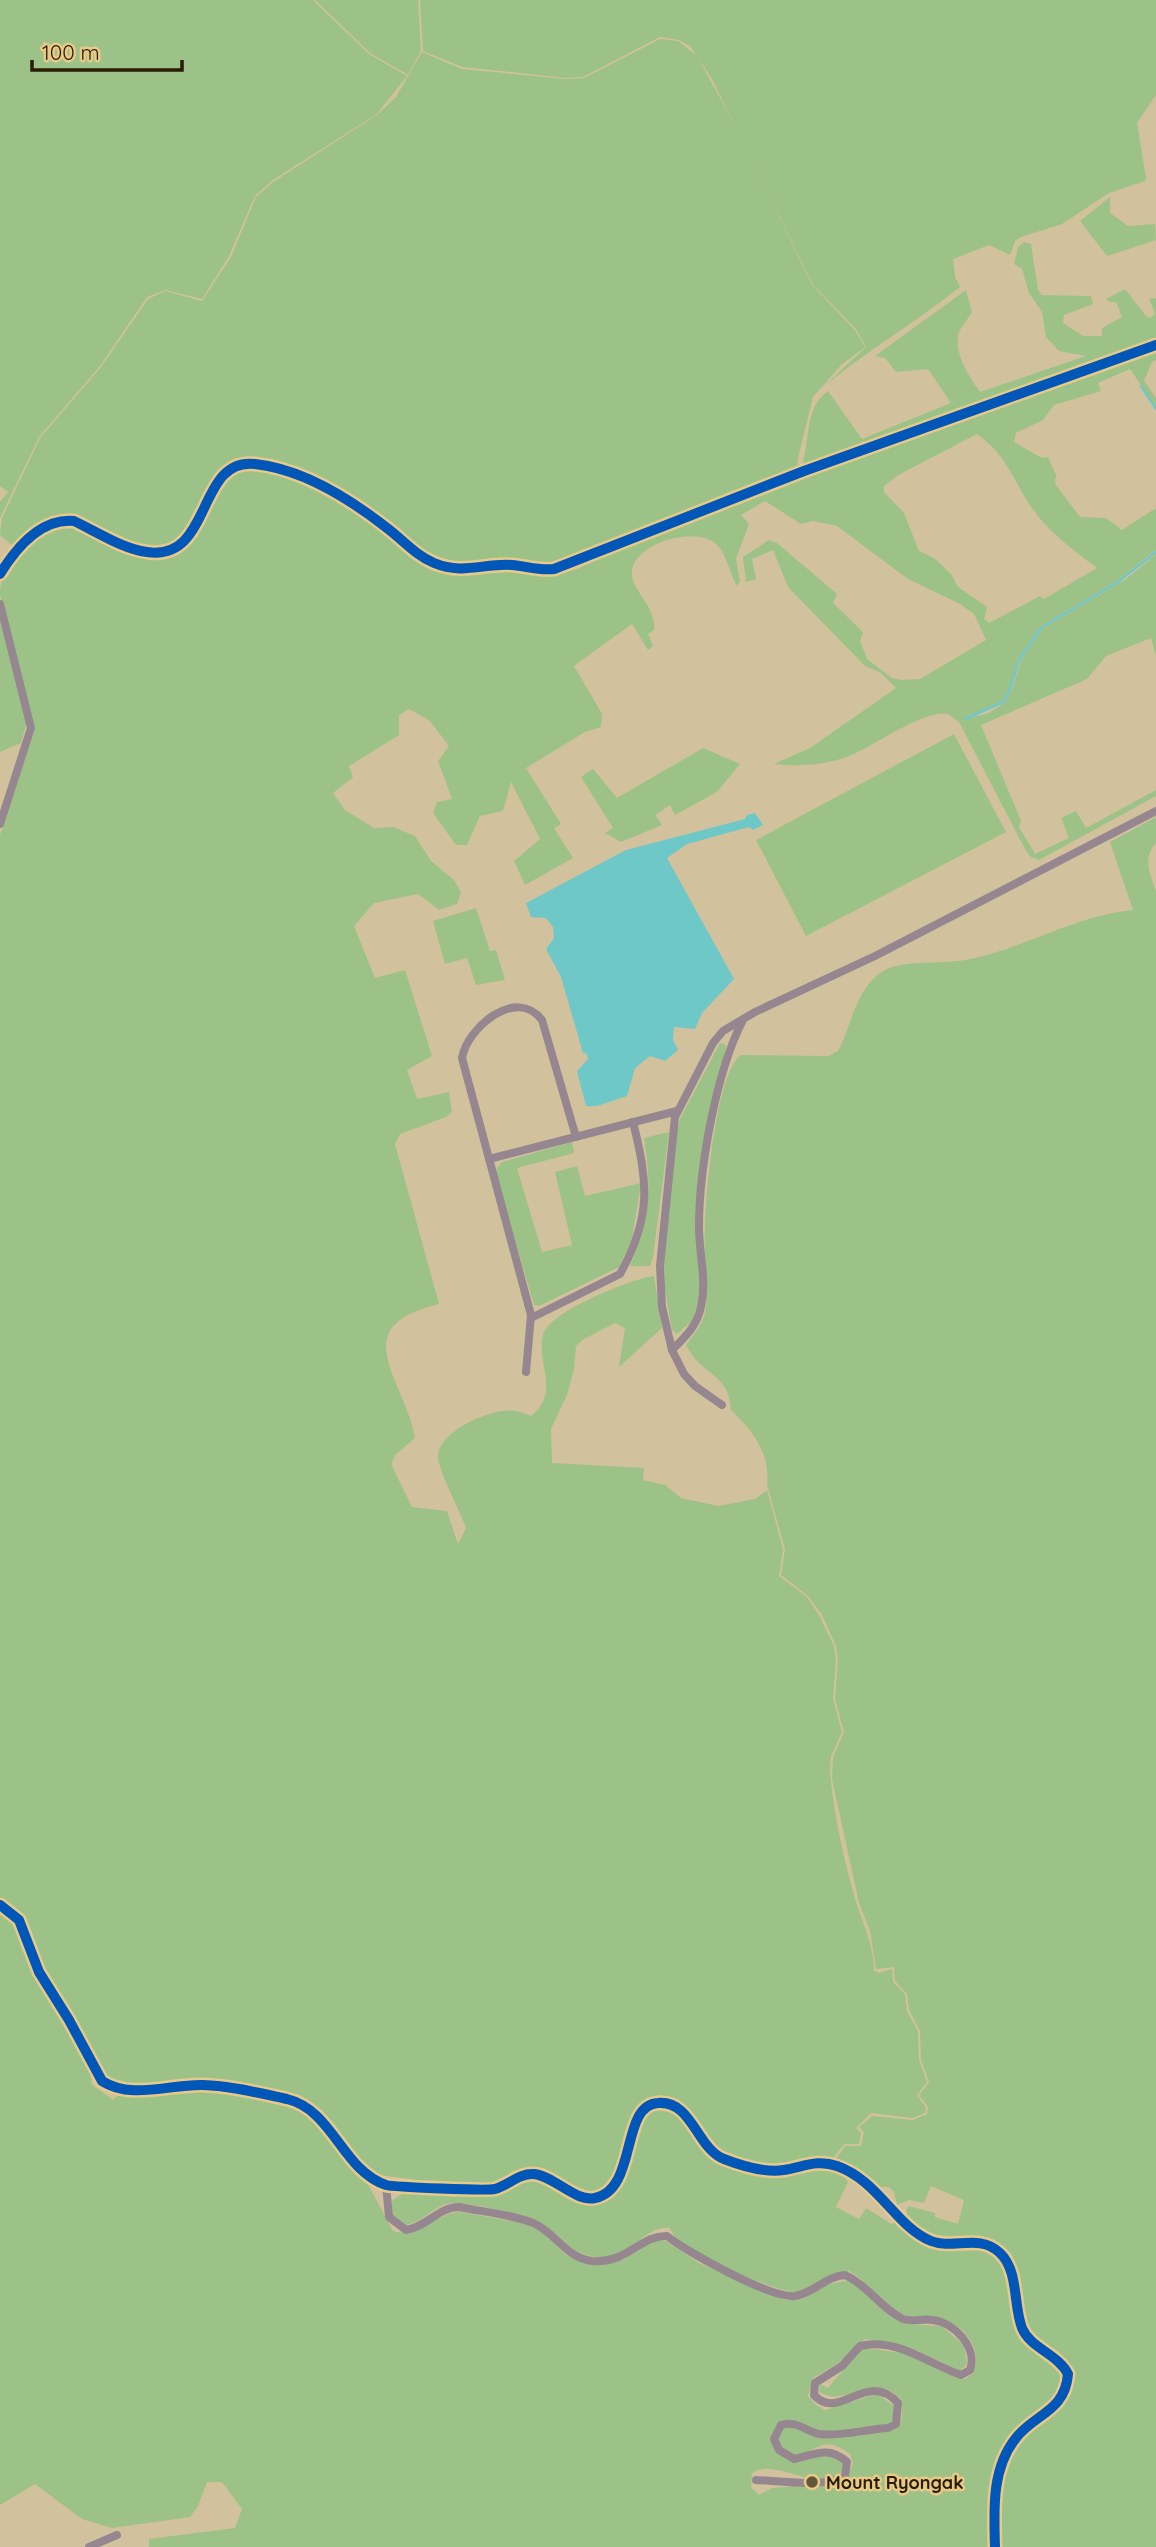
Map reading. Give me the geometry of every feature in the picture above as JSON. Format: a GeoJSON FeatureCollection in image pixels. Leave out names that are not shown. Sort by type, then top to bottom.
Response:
{"type":"FeatureCollection","features":[{"type":"Feature","properties":{"kind":"street"},"geometry":{"type":"LineString","coordinates":[[0,574],[19,548],[34,534],[63,520],[74,521],[135,549],[159,553],[170,550],[181,545],[197,525],[227,468],[253,463],[279,468],[354,504],[435,564],[469,570],[510,565],[554,569],[804,471],[1156,345]]}},
{"type":"Feature","properties":{"kind":"street"},"geometry":{"type":"LineString","coordinates":[[0,604],[31,728],[0,824]]}},
{"type":"Feature","properties":{"kind":"street"},"geometry":{"type":"LineString","coordinates":[[722,1405],[695,1386],[684,1374],[672,1350],[664,1318],[660,1266],[669,1149],[677,1111],[713,1043],[723,1031],[744,1018],[888,949],[1156,811]]}},
{"type":"Feature","properties":{"kind":"street"},"geometry":{"type":"LineString","coordinates":[[526,1372],[531,1318],[462,1058],[464,1047],[482,1021],[509,1010],[527,1009],[541,1020],[576,1137]]}},
{"type":"Feature","properties":{"kind":"street"},"geometry":{"type":"LineString","coordinates":[[672,1350],[694,1327],[702,1304],[699,1223],[709,1143],[718,1086],[744,1018]]}},
{"type":"Feature","properties":{"kind":"street"},"geometry":{"type":"LineString","coordinates":[[489,1159],[677,1111]]}},
{"type":"Feature","properties":{"kind":"street"},"geometry":{"type":"LineString","coordinates":[[531,1318],[620,1274],[628,1260],[637,1236],[645,1198],[646,1174],[633,1122]]}},
{"type":"Feature","properties":{"kind":"street"},"geometry":{"type":"LineString","coordinates":[[0,1905],[19,1920],[39,1972],[102,2081],[112,2088],[129,2091],[202,2085],[291,2100],[319,2118],[360,2168],[386,2185],[486,2190],[531,2174],[554,2181],[584,2197],[595,2198],[603,2195],[620,2176],[641,2112],[652,2104],[664,2103],[685,2115],[706,2148],[723,2158],[776,2171],[822,2162],[839,2166],[871,2185],[905,2221],[926,2238],[939,2243],[981,2242],[991,2246],[1004,2258],[1009,2269],[1024,2333],[1058,2360],[1068,2374],[1059,2401],[1047,2415],[1017,2435],[1004,2460],[995,2485],[995,2547]]}},
{"type":"Feature","properties":{"kind":"street"},"geometry":{"type":"LineString","coordinates":[[386,2185],[389,2217],[406,2230],[421,2226],[450,2207],[459,2207],[536,2224],[571,2253],[590,2260],[619,2259],[652,2237],[667,2236],[692,2255],[785,2295],[803,2294],[834,2276],[845,2275],[904,2320],[936,2320],[959,2334],[970,2349],[972,2363],[967,2374],[961,2375],[919,2354],[885,2347],[860,2346],[842,2366],[815,2383],[814,2395],[825,2403],[833,2403],[870,2390],[881,2390],[898,2403],[896,2424],[888,2428],[833,2434],[808,2431],[791,2423],[781,2425],[774,2439],[785,2456],[794,2459],[820,2451],[838,2456],[846,2462],[845,2476],[837,2480],[799,2482],[757,2480]]}},
{"type":"Feature","properties":{"kind":"street"},"geometry":{"type":"LineString","coordinates":[[89,2547],[117,2535]]}},
{"type":"Feature","properties":{"kind":"green space"},"geometry":{"type":"Polygon","coordinates":[[[0,0],[313,0],[369,54],[407,76],[377,114],[273,180],[255,196],[229,256],[202,299],[165,290],[147,297],[100,366],[39,437],[0,518],[0,502],[8,492],[0,486],[0,0]]]}},
{"type":"Feature","properties":{"kind":"green space"},"geometry":{"type":"Polygon","coordinates":[[[315,0],[418,0],[421,51],[408,75],[370,53],[315,0]]]}},
{"type":"Feature","properties":{"kind":"green space"},"geometry":{"type":"Polygon","coordinates":[[[420,0],[1156,0],[1156,95],[1137,123],[1146,178],[1145,181],[1109,193],[1062,224],[1021,237],[1015,241],[1010,255],[989,245],[953,259],[955,277],[960,287],[822,388],[866,347],[856,329],[813,285],[712,79],[690,46],[679,40],[660,37],[583,77],[566,78],[462,67],[423,51],[420,0]]]}},
{"type":"Feature","properties":{"kind":"green space"},"geometry":{"type":"Polygon","coordinates":[[[660,39],[678,41],[697,56],[736,127],[812,285],[855,330],[865,347],[841,365],[813,397],[797,462],[801,470],[547,565],[515,561],[471,565],[447,563],[424,551],[377,513],[326,481],[289,465],[253,458],[234,461],[220,472],[184,535],[170,545],[151,549],[143,547],[90,524],[65,518],[41,523],[13,546],[0,535],[2,518],[40,438],[101,367],[148,299],[165,291],[202,301],[231,257],[256,197],[273,182],[377,115],[396,97],[422,52],[462,69],[566,79],[584,78],[660,39]]]}},
{"type":"Feature","properties":{"kind":"green space"},"geometry":{"type":"Polygon","coordinates":[[[1110,197],[1110,213],[1128,226],[1155,224],[1156,240],[1107,256],[1080,221],[1110,197]]]}},
{"type":"Feature","properties":{"kind":"green space"},"geometry":{"type":"Polygon","coordinates":[[[1024,242],[1031,244],[1038,290],[1042,295],[1091,296],[1093,304],[1064,315],[1063,323],[1083,336],[1102,336],[1102,328],[1122,317],[1116,302],[1106,299],[1125,289],[1146,316],[1151,318],[1155,313],[1149,299],[1156,298],[1156,342],[806,468],[803,462],[812,414],[815,405],[828,391],[862,439],[951,403],[928,369],[896,372],[885,358],[875,356],[966,290],[972,312],[960,330],[959,354],[980,392],[1086,356],[1059,351],[1046,337],[1042,312],[1029,293],[1022,269],[1014,264],[1018,247],[1024,242]]]}},
{"type":"Feature","properties":{"kind":"green space"},"geometry":{"type":"Polygon","coordinates":[[[1156,348],[1156,360],[1152,362],[1144,381],[1156,398],[1156,407],[1130,369],[1098,383],[1101,391],[1054,405],[1043,420],[1016,433],[1014,442],[1042,458],[1048,457],[1056,475],[1055,484],[1080,517],[1106,518],[1122,530],[1156,508],[1156,550],[1117,581],[1040,627],[1018,659],[1009,689],[1002,701],[964,719],[989,713],[1004,703],[1012,690],[1021,660],[1042,629],[1126,579],[1156,554],[1156,657],[1151,638],[1106,656],[1087,679],[981,725],[1021,821],[1019,827],[1035,854],[1069,838],[1061,818],[1076,811],[1086,828],[1156,790],[1156,796],[1039,860],[1026,851],[959,722],[948,714],[925,717],[840,759],[812,764],[774,764],[810,748],[896,688],[881,673],[865,666],[788,587],[773,550],[752,559],[756,579],[746,582],[743,557],[769,540],[777,543],[837,594],[833,603],[863,632],[860,641],[867,659],[892,678],[920,679],[986,640],[974,614],[960,604],[908,579],[837,526],[813,521],[801,524],[765,501],[741,515],[749,524],[736,559],[740,581],[737,586],[721,550],[709,540],[683,537],[656,545],[644,552],[632,571],[632,578],[654,621],[654,630],[648,634],[653,646],[648,650],[632,624],[574,666],[602,714],[601,727],[585,732],[526,768],[561,824],[554,828],[573,858],[525,885],[514,861],[540,839],[511,782],[503,811],[480,816],[467,845],[456,845],[433,813],[437,802],[452,799],[438,761],[449,746],[429,720],[409,709],[399,715],[399,735],[349,766],[353,777],[333,793],[345,810],[374,828],[393,827],[415,836],[431,861],[454,880],[461,892],[457,904],[439,910],[418,894],[374,903],[354,926],[375,978],[405,970],[432,1056],[407,1070],[417,1099],[449,1092],[452,1112],[446,1117],[400,1134],[395,1144],[439,1304],[410,1314],[393,1326],[387,1341],[387,1358],[415,1438],[396,1454],[391,1464],[412,1507],[447,1511],[458,1544],[466,1528],[439,1463],[440,1447],[457,1430],[481,1417],[505,1411],[517,1411],[531,1416],[545,1397],[546,1377],[542,1346],[543,1335],[548,1326],[559,1316],[592,1298],[654,1276],[662,1328],[619,1367],[625,1328],[615,1323],[576,1346],[574,1369],[567,1395],[551,1429],[552,1463],[644,1468],[643,1480],[665,1485],[681,1498],[718,1506],[755,1499],[767,1490],[783,1549],[779,1576],[807,1597],[834,1646],[836,1661],[833,1699],[842,1732],[831,1756],[830,1768],[840,1836],[856,1902],[870,1944],[874,1970],[879,1973],[892,1969],[893,1982],[905,1994],[907,2011],[918,2031],[919,2060],[927,2082],[917,2095],[926,2108],[925,2113],[913,2118],[871,2113],[856,2128],[861,2133],[859,2144],[844,2144],[831,2161],[815,2160],[775,2168],[731,2158],[719,2152],[680,2108],[668,2101],[653,2098],[641,2107],[633,2119],[615,2178],[606,2189],[591,2195],[540,2173],[489,2186],[469,2187],[379,2175],[356,2157],[322,2114],[306,2102],[288,2096],[186,2083],[114,2085],[100,2073],[43,1973],[22,1919],[0,1901],[0,835],[35,729],[0,595],[2,581],[7,568],[25,545],[37,535],[63,525],[77,525],[111,543],[144,555],[176,553],[190,542],[203,524],[230,471],[253,467],[276,472],[323,490],[385,530],[416,557],[441,572],[466,576],[516,570],[554,575],[577,569],[649,535],[790,479],[1156,348]],[[977,434],[900,474],[884,486],[884,492],[904,513],[919,551],[934,558],[951,574],[958,587],[987,607],[984,619],[989,623],[1040,596],[1044,599],[1097,568],[1069,547],[1043,522],[1001,458],[977,434]]]}},
{"type":"Feature","properties":{"kind":"green space"},"geometry":{"type":"Polygon","coordinates":[[[0,621],[28,718],[21,743],[0,752],[0,621]]]}},
{"type":"Feature","properties":{"kind":"green space"},"geometry":{"type":"Polygon","coordinates":[[[954,734],[1006,832],[806,936],[756,840],[954,734]]]}},
{"type":"Feature","properties":{"kind":"green space"},"geometry":{"type":"Polygon","coordinates":[[[703,748],[740,764],[717,792],[675,815],[670,805],[655,815],[662,825],[621,842],[605,833],[613,828],[581,777],[593,769],[617,798],[703,748]]]}},
{"type":"Feature","properties":{"kind":"green space"},"geometry":{"type":"Polygon","coordinates":[[[1156,817],[1156,843],[1148,860],[1156,891],[1156,2547],[998,2547],[1000,2496],[1008,2460],[1020,2440],[1059,2408],[1067,2398],[1072,2376],[1065,2361],[1033,2338],[1023,2323],[1002,2250],[961,2245],[932,2237],[911,2221],[906,2210],[909,2206],[935,2213],[935,2217],[958,2224],[964,2200],[931,2186],[924,2203],[909,2200],[897,2205],[894,2192],[889,2187],[881,2187],[834,2161],[845,2146],[861,2146],[864,2132],[859,2127],[872,2116],[913,2120],[927,2114],[928,2107],[919,2095],[929,2082],[921,2060],[920,2031],[909,2010],[907,1994],[895,1981],[894,1967],[876,1969],[870,1931],[859,1903],[832,1779],[833,1757],[844,1732],[835,1699],[838,1661],[836,1646],[822,1615],[808,1596],[781,1575],[785,1549],[767,1485],[763,1453],[746,1426],[731,1410],[725,1388],[692,1355],[686,1345],[699,1328],[705,1312],[705,1236],[710,1161],[725,1084],[732,1066],[741,1055],[828,1056],[838,1051],[867,986],[885,970],[903,964],[949,962],[991,954],[1091,918],[1133,910],[1110,842],[1156,817]]]}},
{"type":"Feature","properties":{"kind":"green space"},"geometry":{"type":"Polygon","coordinates":[[[476,908],[490,951],[496,950],[505,980],[476,985],[467,958],[445,964],[433,921],[476,908]]]}},
{"type":"Feature","properties":{"kind":"green space"},"geometry":{"type":"Polygon","coordinates":[[[720,1043],[726,1045],[696,1224],[701,1280],[692,1321],[677,1334],[672,1330],[665,1290],[664,1255],[674,1143],[680,1119],[720,1043]]]}},
{"type":"Feature","properties":{"kind":"green space"},"geometry":{"type":"Polygon","coordinates":[[[669,1132],[653,1257],[650,1266],[630,1266],[642,1233],[648,1203],[644,1138],[669,1132]]]}},
{"type":"Feature","properties":{"kind":"green space"},"geometry":{"type":"Polygon","coordinates":[[[572,1142],[574,1153],[517,1168],[542,1252],[572,1245],[555,1172],[577,1166],[585,1196],[641,1183],[632,1239],[619,1267],[539,1306],[534,1305],[495,1171],[502,1162],[572,1142]]]}},
{"type":"Feature","properties":{"kind":"green space"},"geometry":{"type":"Polygon","coordinates":[[[0,1909],[17,1923],[36,1973],[87,2059],[91,2084],[113,2100],[117,2096],[214,2089],[293,2104],[316,2119],[364,2177],[393,2231],[411,2232],[451,2213],[460,2212],[523,2223],[543,2233],[566,2255],[599,2265],[624,2259],[656,2240],[666,2241],[699,2263],[785,2300],[802,2299],[829,2284],[851,2280],[898,2320],[909,2324],[941,2326],[964,2345],[967,2364],[960,2371],[921,2352],[865,2339],[840,2362],[813,2378],[808,2396],[825,2410],[877,2394],[896,2407],[895,2420],[886,2425],[822,2433],[790,2420],[778,2423],[771,2438],[779,2455],[795,2459],[828,2457],[843,2464],[843,2470],[834,2477],[823,2480],[762,2469],[752,2473],[751,2487],[759,2495],[772,2488],[838,2483],[846,2480],[853,2464],[850,2454],[828,2444],[795,2457],[786,2454],[780,2447],[779,2439],[781,2430],[788,2426],[830,2437],[888,2431],[899,2425],[901,2399],[889,2391],[869,2388],[840,2396],[819,2392],[820,2384],[828,2388],[859,2351],[865,2348],[903,2353],[965,2379],[973,2372],[976,2362],[974,2346],[970,2339],[958,2327],[944,2319],[899,2313],[849,2271],[834,2274],[808,2289],[786,2291],[691,2252],[681,2244],[670,2228],[661,2228],[621,2253],[603,2258],[582,2253],[547,2227],[509,2212],[453,2203],[441,2206],[418,2221],[405,2225],[392,2216],[390,2204],[398,2196],[421,2190],[492,2193],[525,2178],[541,2180],[580,2199],[599,2200],[617,2186],[622,2177],[645,2113],[658,2108],[669,2109],[679,2116],[704,2148],[727,2164],[774,2175],[814,2168],[833,2168],[848,2182],[836,2207],[859,2219],[866,2208],[891,2224],[897,2222],[931,2245],[990,2248],[1003,2261],[1007,2271],[1022,2335],[1050,2359],[1064,2379],[1049,2405],[1014,2433],[999,2458],[990,2503],[992,2547],[149,2547],[149,2539],[235,2528],[242,2509],[222,2482],[207,2482],[198,2506],[190,2517],[112,2528],[82,2519],[35,2484],[0,2505],[0,1909]]]}},
{"type":"Feature","properties":{"kind":"water"},"geometry":{"type":"Polygon","coordinates":[[[755,813],[763,825],[753,830],[749,827],[687,844],[667,858],[734,979],[702,1013],[695,1029],[674,1027],[673,1040],[678,1050],[665,1061],[650,1056],[635,1068],[627,1096],[597,1106],[586,1106],[577,1071],[588,1059],[587,1054],[583,1053],[561,977],[546,949],[554,938],[553,927],[546,918],[531,917],[526,903],[626,850],[745,819],[747,815],[755,813]]]}},
{"type":"Feature","properties":{"kind":"waterway"},"geometry":{"type":"LineString","coordinates":[[1141,386],[1156,409]]}},
{"type":"Feature","properties":{"kind":"waterway"},"geometry":{"type":"LineString","coordinates":[[965,719],[1003,702],[1010,690],[1019,660],[1041,628],[1118,582],[1156,552]]}},
{"type":"Feature","properties":{"kind":"cycle path"},"geometry":{"type":"LineString","coordinates":[[0,574],[14,554],[31,537],[51,524],[62,521],[74,521],[119,544],[138,550],[168,551],[183,541],[195,527],[212,491],[223,476],[236,466],[255,464],[290,472],[325,487],[357,506],[415,552],[434,563],[454,568],[502,565],[554,569],[804,471],[1156,345]]}},
{"type":"Feature","properties":{"kind":"cycle path"},"geometry":{"type":"LineString","coordinates":[[0,1905],[19,1920],[39,1972],[102,2081],[125,2090],[203,2085],[234,2088],[287,2099],[303,2105],[316,2115],[358,2167],[386,2185],[495,2189],[524,2175],[534,2174],[549,2179],[572,2193],[595,2198],[608,2191],[618,2180],[638,2117],[646,2107],[658,2103],[669,2104],[679,2109],[707,2146],[724,2159],[769,2171],[816,2163],[837,2166],[864,2182],[907,2225],[931,2241],[949,2244],[975,2243],[992,2247],[1006,2260],[1010,2269],[1019,2319],[1026,2335],[1058,2361],[1068,2374],[1061,2397],[1055,2405],[1023,2430],[1002,2463],[996,2491],[995,2547]]}},
{"type":"Feature","properties":{"kind":"place","name":"Mount Ryongak"},"geometry":{"type":"Point","coordinates":[812,2482]}}]}
